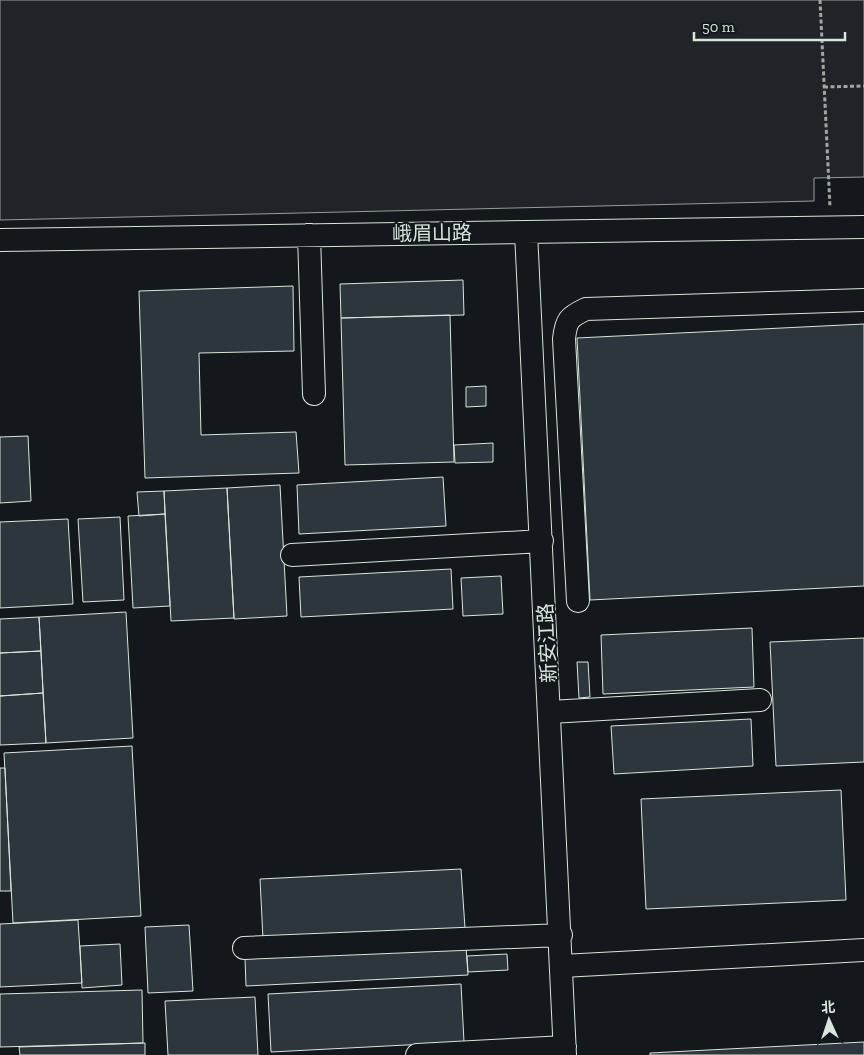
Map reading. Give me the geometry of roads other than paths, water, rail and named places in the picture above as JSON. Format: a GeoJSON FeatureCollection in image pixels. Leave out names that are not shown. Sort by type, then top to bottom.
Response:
{"type":"FeatureCollection","features":[{"type":"Feature","properties":{"kind":"street","name":"峨眉山路"},"geometry":{"type":"LineString","coordinates":[[0,240],[864,227]]}},
{"type":"Feature","properties":{"kind":"street","name":"新安江路"},"geometry":{"type":"LineString","coordinates":[[526,232],[561,934],[565,1051]]}},
{"type":"Feature","properties":{"kind":"street"},"geometry":{"type":"LineString","coordinates":[[309,235],[314,394]]}},
{"type":"Feature","properties":{"kind":"street"},"geometry":{"type":"LineString","coordinates":[[578,602],[564,338],[566,325],[573,315],[586,309],[864,300]]}},
{"type":"Feature","properties":{"kind":"street"},"geometry":{"type":"LineString","coordinates":[[292,555],[542,541]]}},
{"type":"Feature","properties":{"kind":"street"},"geometry":{"type":"LineString","coordinates":[[550,712],[760,700]]}},
{"type":"Feature","properties":{"kind":"street"},"geometry":{"type":"LineString","coordinates":[[244,948],[561,934]]}},
{"type":"Feature","properties":{"kind":"street"},"geometry":{"type":"LineString","coordinates":[[562,966],[864,950]]}},
{"type":"Feature","properties":{"kind":"street"},"geometry":{"type":"LineString","coordinates":[[417,1055],[565,1051]]}}]}
